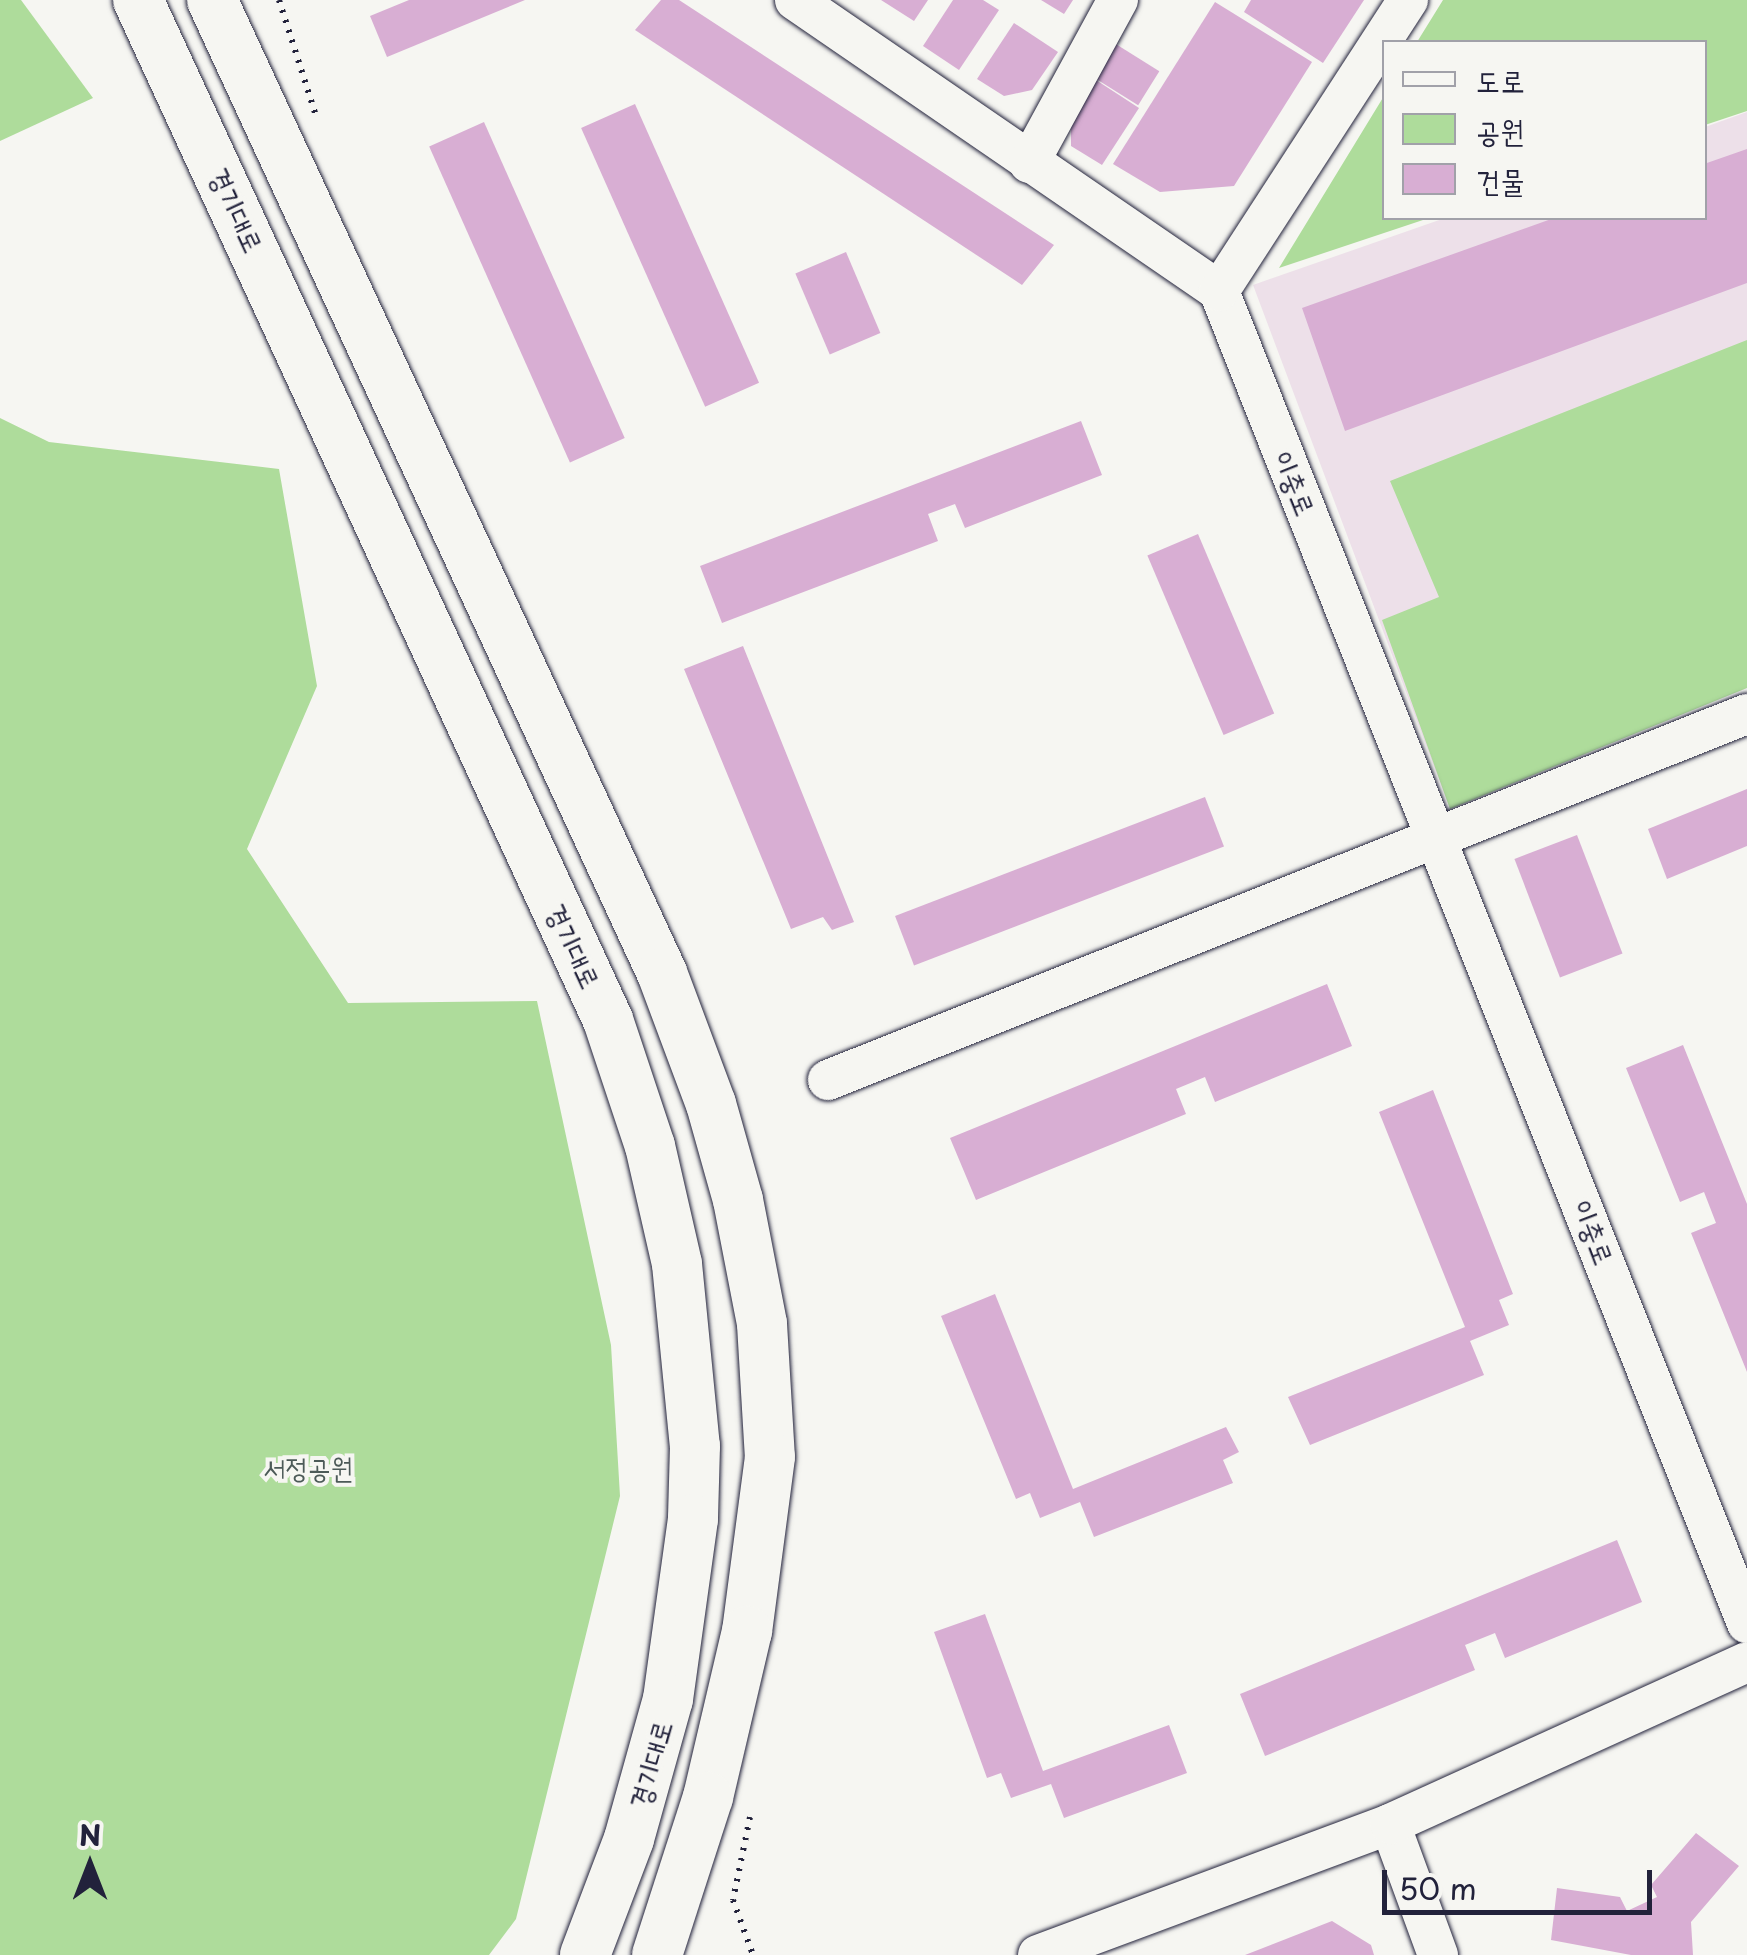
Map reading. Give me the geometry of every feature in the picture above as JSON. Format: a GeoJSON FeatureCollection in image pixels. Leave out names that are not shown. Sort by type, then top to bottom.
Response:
{"type":"FeatureCollection","features":[{"type":"Feature","properties":{"kind":"main road","name":"경기대로"},"geometry":{"type":"LineString","coordinates":[[138,0],[608,1020],[650,1146],[677,1264],[695,1446],[693,1519],[668,1699],[629,1839],[586,1955]]}},
{"type":"Feature","properties":{"kind":"main road"},"geometry":{"type":"LineString","coordinates":[[212,0],[662,973],[712,1104],[738,1200],[762,1324],[770,1457],[748,1631],[670,1941]]}},
{"type":"Feature","properties":{"kind":"street"},"geometry":{"type":"LineString","coordinates":[[795,0],[1219,291],[1408,0]]}},
{"type":"Feature","properties":{"kind":"street"},"geometry":{"type":"LineString","coordinates":[[1029,163],[1118,0]]}},
{"type":"Feature","properties":{"kind":"street","name":"이충로"},"geometry":{"type":"LineString","coordinates":[[1219,291],[1747,1623]]}},
{"type":"Feature","properties":{"kind":"street"},"geometry":{"type":"LineString","coordinates":[[828,1080],[1439,841],[1747,714]]}},
{"type":"Feature","properties":{"kind":"street"},"geometry":{"type":"LineString","coordinates":[[1038,1955],[1390,1824],[1747,1662]]}},
{"type":"Feature","properties":{"kind":"street"},"geometry":{"type":"LineString","coordinates":[[1390,1824],[1438,1955]]}},
{"type":"Feature","properties":{"kind":"shaded area"},"geometry":{"type":"Polygon","coordinates":[[[1747,112],[1747,688],[1450,809],[1253,285],[1439,220],[1707,220],[1707,126],[1747,112]]]}},
{"type":"Feature","properties":{"kind":"green space"},"geometry":{"type":"Polygon","coordinates":[[[0,0],[21,0],[93,98],[0,141],[0,0]]]}},
{"type":"Feature","properties":{"kind":"green space"},"geometry":{"type":"Polygon","coordinates":[[[1443,0],[1747,0],[1747,111],[1707,124],[1707,40],[1418,40],[1443,0]]]}},
{"type":"Feature","properties":{"kind":"green space"},"geometry":{"type":"Polygon","coordinates":[[[1382,99],[1382,220],[1423,220],[1279,268],[1382,99]]]}},
{"type":"Feature","properties":{"kind":"green space"},"geometry":{"type":"Polygon","coordinates":[[[1747,340],[1747,688],[1450,809],[1382,620],[1439,597],[1390,481],[1747,340]]]}},
{"type":"Feature","properties":{"kind":"green space","name":"서정공원"},"geometry":{"type":"Polygon","coordinates":[[[0,418],[49,442],[279,469],[317,686],[247,849],[348,1003],[537,1001],[611,1345],[620,1496],[516,1919],[489,1955],[0,1955],[0,418]]]}},
{"type":"Feature","properties":{"kind":"building"},"geometry":{"type":"Polygon","coordinates":[[[409,0],[525,0],[387,57],[370,16],[409,0]]]}},
{"type":"Feature","properties":{"kind":"building"},"geometry":{"type":"Polygon","coordinates":[[[661,0],[679,0],[1054,245],[1022,285],[635,30],[661,0]]]}},
{"type":"Feature","properties":{"kind":"building"},"geometry":{"type":"Polygon","coordinates":[[[881,0],[928,0],[914,21],[881,0]]]}},
{"type":"Feature","properties":{"kind":"building"},"geometry":{"type":"Polygon","coordinates":[[[953,0],[983,0],[999,10],[959,70],[923,46],[953,0]]]}},
{"type":"Feature","properties":{"kind":"building"},"geometry":{"type":"Polygon","coordinates":[[[1041,0],[1073,0],[1064,14],[1041,0]]]}},
{"type":"Feature","properties":{"kind":"building"},"geometry":{"type":"Polygon","coordinates":[[[1251,0],[1364,0],[1323,63],[1244,12],[1251,0]]]}},
{"type":"Feature","properties":{"kind":"building"},"geometry":{"type":"Polygon","coordinates":[[[1215,2],[1312,62],[1234,186],[1160,192],[1113,164],[1215,2]]]}},
{"type":"Feature","properties":{"kind":"building"},"geometry":{"type":"Polygon","coordinates":[[[1014,23],[1058,52],[1032,90],[1004,96],[977,79],[1014,23]]]}},
{"type":"Feature","properties":{"kind":"building"},"geometry":{"type":"Polygon","coordinates":[[[1111,41],[1159,71],[1138,105],[1090,75],[1111,41]]]}},
{"type":"Feature","properties":{"kind":"building"},"geometry":{"type":"Polygon","coordinates":[[[1096,80],[1139,108],[1102,165],[1071,146],[1071,118],[1096,80]]]}},
{"type":"Feature","properties":{"kind":"building"},"geometry":{"type":"Polygon","coordinates":[[[635,104],[759,383],[705,407],[581,128],[635,104]]]}},
{"type":"Feature","properties":{"kind":"building"},"geometry":{"type":"Polygon","coordinates":[[[484,122],[625,438],[570,462],[429,146],[484,122]]]}},
{"type":"Feature","properties":{"kind":"building"},"geometry":{"type":"Polygon","coordinates":[[[1747,149],[1747,283],[1345,431],[1302,308],[1548,220],[1707,220],[1707,163],[1747,149]]]}},
{"type":"Feature","properties":{"kind":"building"},"geometry":{"type":"Polygon","coordinates":[[[846,252],[880,333],[830,354],[795,273],[846,252]]]}},
{"type":"Feature","properties":{"kind":"building"},"geometry":{"type":"Polygon","coordinates":[[[1081,421],[1102,475],[965,528],[955,504],[928,514],[938,541],[722,623],[700,566],[1081,421]]]}},
{"type":"Feature","properties":{"kind":"building"},"geometry":{"type":"Polygon","coordinates":[[[1198,534],[1274,713],[1224,735],[1147,555],[1198,534]]]}},
{"type":"Feature","properties":{"kind":"building"},"geometry":{"type":"Polygon","coordinates":[[[743,646],[854,922],[832,930],[823,917],[791,929],[684,669],[743,646]]]}},
{"type":"Feature","properties":{"kind":"building"},"geometry":{"type":"Polygon","coordinates":[[[1747,789],[1747,846],[1667,879],[1648,829],[1747,789]]]}},
{"type":"Feature","properties":{"kind":"building"},"geometry":{"type":"Polygon","coordinates":[[[1205,797],[1224,846],[914,965],[895,916],[1205,797]]]}},
{"type":"Feature","properties":{"kind":"building"},"geometry":{"type":"Polygon","coordinates":[[[1577,835],[1623,954],[1560,978],[1514,859],[1577,835]]]}},
{"type":"Feature","properties":{"kind":"building"},"geometry":{"type":"Polygon","coordinates":[[[1327,984],[1352,1046],[1215,1102],[1205,1077],[1176,1089],[1186,1114],[976,1200],[950,1138],[1327,984]]]}},
{"type":"Feature","properties":{"kind":"building"},"geometry":{"type":"Polygon","coordinates":[[[1683,1045],[1747,1204],[1747,1372],[1691,1233],[1716,1223],[1704,1192],[1680,1202],[1626,1068],[1683,1045]]]}},
{"type":"Feature","properties":{"kind":"building"},"geometry":{"type":"Polygon","coordinates":[[[1433,1090],[1513,1294],[1499,1300],[1509,1325],[1470,1341],[1484,1375],[1310,1445],[1288,1397],[1465,1327],[1379,1112],[1433,1090]]]}},
{"type":"Feature","properties":{"kind":"building"},"geometry":{"type":"Polygon","coordinates":[[[995,1294],[1073,1489],[1226,1427],[1239,1452],[1223,1460],[1233,1483],[1094,1537],[1080,1502],[1040,1518],[1030,1493],[1016,1499],[941,1316],[995,1294]]]}},
{"type":"Feature","properties":{"kind":"building"},"geometry":{"type":"Polygon","coordinates":[[[1617,1540],[1642,1602],[1505,1658],[1495,1633],[1465,1645],[1475,1670],[1265,1756],[1240,1694],[1617,1540]]]}},
{"type":"Feature","properties":{"kind":"building"},"geometry":{"type":"Polygon","coordinates":[[[985,1614],[1043,1771],[1169,1725],[1187,1773],[1064,1818],[1051,1784],[1011,1798],[1001,1773],[987,1778],[934,1632],[985,1614]]]}},
{"type":"Feature","properties":{"kind":"building"},"geometry":{"type":"Polygon","coordinates":[[[1696,1833],[1739,1866],[1691,1922],[1693,1955],[1631,1955],[1551,1940],[1557,1888],[1620,1897],[1627,1911],[1657,1897],[1651,1885],[1696,1833]]]}},
{"type":"Feature","properties":{"kind":"building"},"geometry":{"type":"Polygon","coordinates":[[[1332,1921],[1371,1945],[1374,1955],[1245,1955],[1332,1921]]]}}]}
